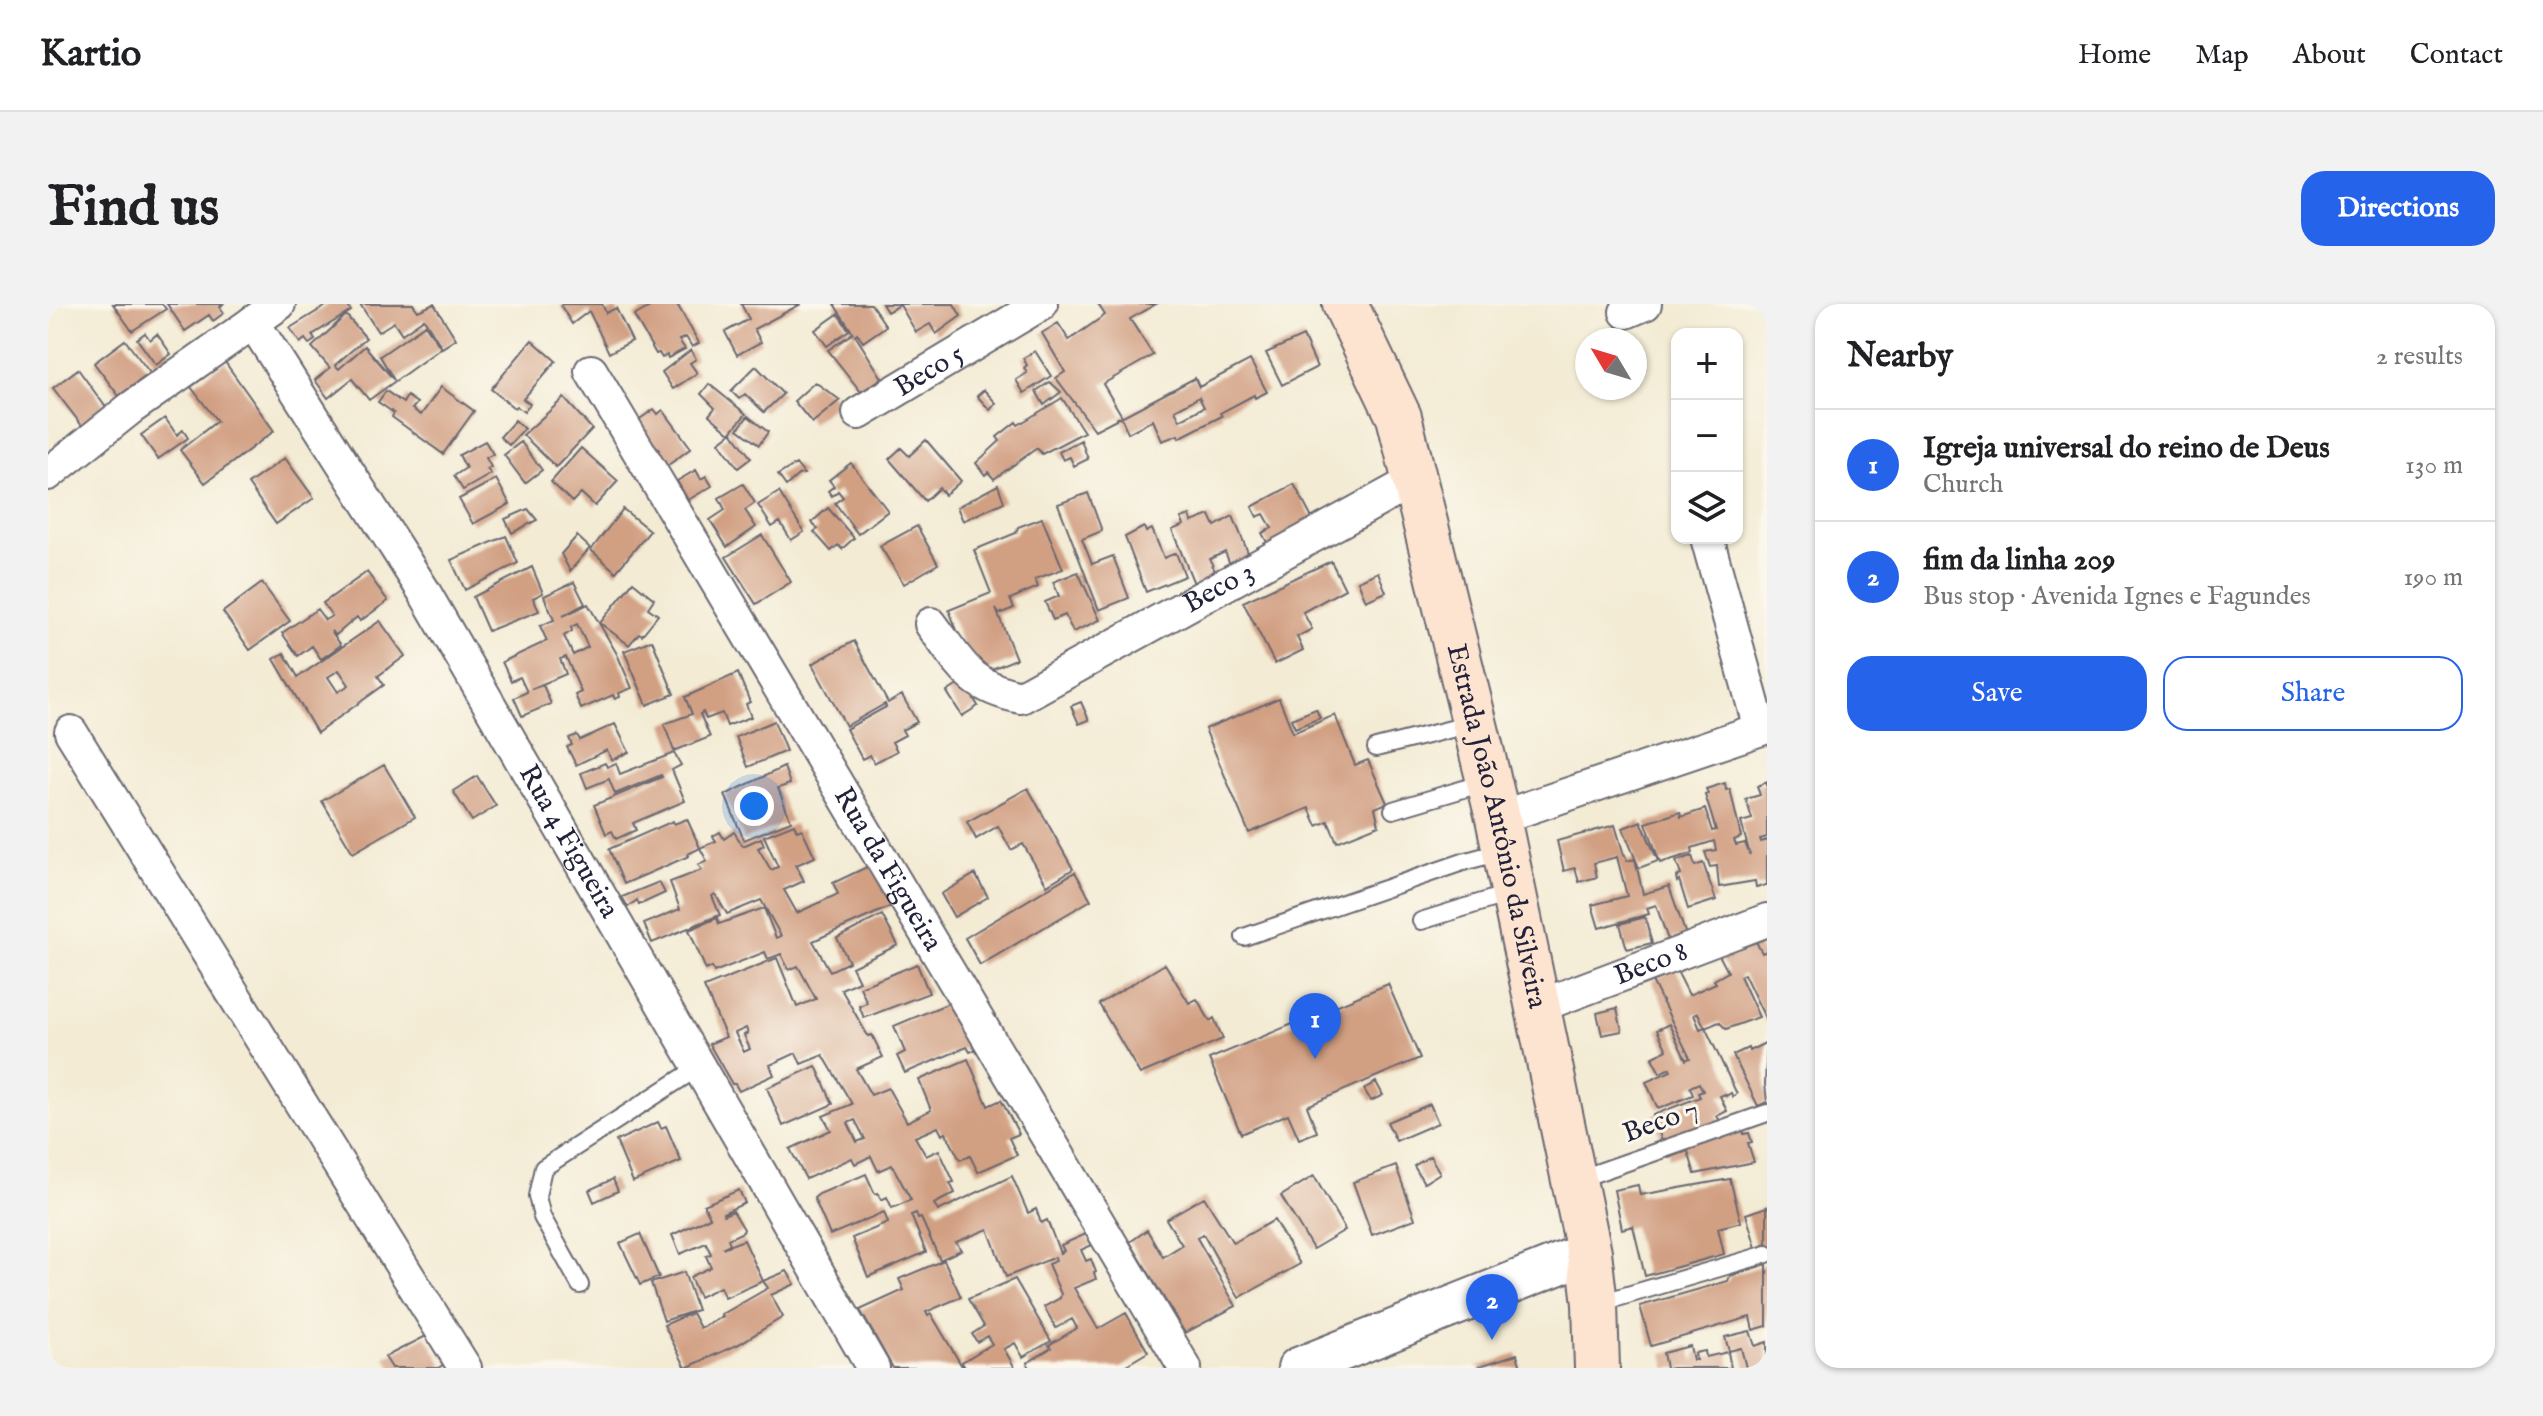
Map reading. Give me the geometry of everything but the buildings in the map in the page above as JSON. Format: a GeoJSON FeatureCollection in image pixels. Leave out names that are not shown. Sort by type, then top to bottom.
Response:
{"type":"FeatureCollection","features":[{"type":"Feature","properties":{"kind":"main road","name":"Estrada João Antônio da Silveira"},"geometry":{"type":"LineString","coordinates":[[1345,304],[1399,417],[1475,723],[1589,1252],[1597,1366]]}},
{"type":"Feature","properties":{"kind":"street","name":"Beco 5"},"geometry":{"type":"LineString","coordinates":[[859,413],[1041,304]]}},
{"type":"Feature","properties":{"kind":"street"},"geometry":{"type":"LineString","coordinates":[[48,474],[131,408],[266,313]]}},
{"type":"Feature","properties":{"kind":"street","name":"Rua 4 Figueira"},"geometry":{"type":"LineString","coordinates":[[266,313],[873,1368]]}},
{"type":"Feature","properties":{"kind":"street","name":"Rua da Figueira"},"geometry":{"type":"LineString","coordinates":[[591,371],[1185,1368]]}},
{"type":"Feature","properties":{"kind":"street","name":"Beco 3"},"geometry":{"type":"LineString","coordinates":[[931,624],[969,675],[999,692],[1021,697],[1415,480]]}},
{"type":"Feature","properties":{"kind":"street"},"geometry":{"type":"LineString","coordinates":[[1501,836],[1764,728],[1709,544]]}},
{"type":"Feature","properties":{"kind":"street"},"geometry":{"type":"LineString","coordinates":[[71,732],[465,1368]]}},
{"type":"Feature","properties":{"kind":"street","name":"Beco 8"},"geometry":{"type":"LineString","coordinates":[[1537,1007],[1767,920]]}},
{"type":"Feature","properties":{"kind":"street"},"geometry":{"type":"LineString","coordinates":[[1298,1368],[1589,1252]]}},
{"type":"Feature","properties":{"kind":"lane"},"geometry":{"type":"LineString","coordinates":[[1376,748],[1475,723]]}},
{"type":"Feature","properties":{"kind":"lane"},"geometry":{"type":"LineString","coordinates":[[1393,810],[1501,836]]}},
{"type":"Feature","properties":{"kind":"lane"},"geometry":{"type":"LineString","coordinates":[[1421,921],[1501,836]]}},
{"type":"Feature","properties":{"kind":"lane"},"geometry":{"type":"LineString","coordinates":[[1244,937],[1463,862],[1501,836]]}},
{"type":"Feature","properties":{"kind":"lane"},"geometry":{"type":"LineString","coordinates":[[580,1285],[542,1217],[537,1196],[543,1168],[699,1067]]}},
{"type":"Feature","properties":{"kind":"lane","name":"Beco 7"},"geometry":{"type":"LineString","coordinates":[[1574,1181],[1767,1113]]}},
{"type":"Feature","properties":{"kind":"lane"},"geometry":{"type":"LineString","coordinates":[[1595,1304],[1767,1254]]}},
{"type":"Feature","properties":{"kind":"place","name":"Igreja universal do reino de Deus"},"geometry":{"type":"Point","coordinates":[1315,1059]}},
{"type":"Feature","properties":{"kind":"place","name":"fim da linha 209"},"geometry":{"type":"Point","coordinates":[1492,1340]}}]}
